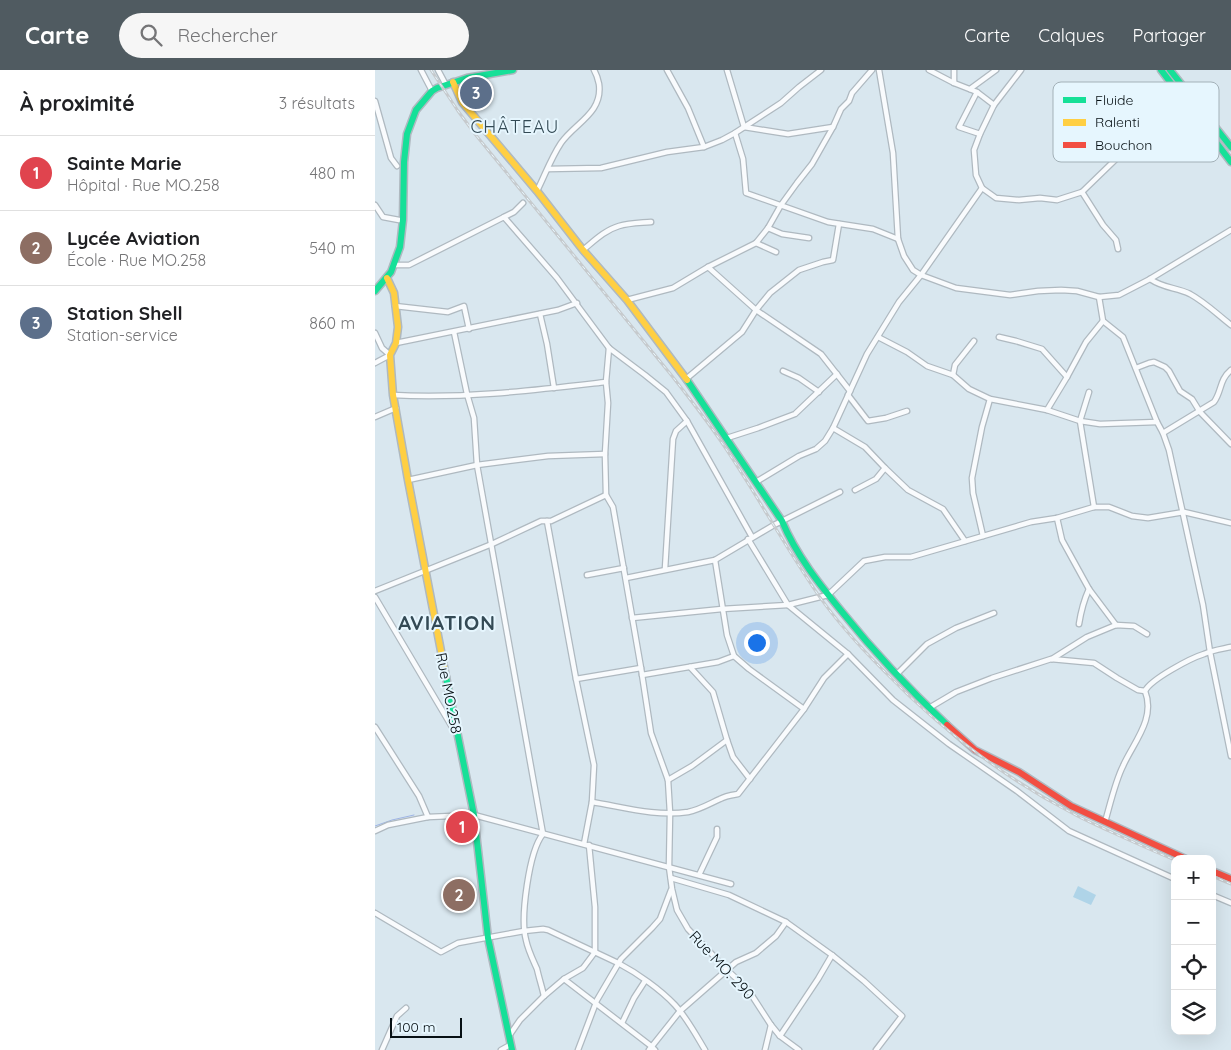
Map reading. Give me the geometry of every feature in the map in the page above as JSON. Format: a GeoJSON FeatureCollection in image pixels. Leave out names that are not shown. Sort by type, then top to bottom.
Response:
{"type":"FeatureCollection","features":[{"type":"Feature","properties":{"kind":"street"},"geometry":{"type":"LineString","coordinates":[[421,70],[432,91]]}},
{"type":"Feature","properties":{"kind":"street"},"geometry":{"type":"LineString","coordinates":[[439,70],[446,85]]}},
{"type":"Feature","properties":{"kind":"street"},"geometry":{"type":"LineString","coordinates":[[375,291],[387,278],[398,246],[397,166],[399,144],[409,113],[432,91],[453,82],[513,70]]}},
{"type":"Feature","properties":{"kind":"street"},"geometry":{"type":"LineString","coordinates":[[537,191],[563,140],[599,102],[600,90],[594,70]]}},
{"type":"Feature","properties":{"kind":"street"},"geometry":{"type":"LineString","coordinates":[[667,70],[687,108],[704,147]]}},
{"type":"Feature","properties":{"kind":"street"},"geometry":{"type":"LineString","coordinates":[[727,70],[744,127]]}},
{"type":"Feature","properties":{"kind":"street"},"geometry":{"type":"LineString","coordinates":[[548,169],[601,168],[667,152],[704,147],[735,133],[781,103],[821,70]]}},
{"type":"Feature","properties":{"kind":"street"},"geometry":{"type":"LineString","coordinates":[[627,300],[673,288],[708,267],[756,243],[769,228],[781,205],[812,164],[841,109],[872,70]]}},
{"type":"Feature","properties":{"kind":"street"},"geometry":{"type":"LineString","coordinates":[[879,70],[893,153],[898,239],[904,256],[913,270],[921,276],[956,288],[1010,295],[1038,291],[1077,291],[1099,298],[1119,295],[1151,279],[1231,230]]}},
{"type":"Feature","properties":{"kind":"street"},"geometry":{"type":"LineString","coordinates":[[929,70],[977,92],[994,105]]}},
{"type":"Feature","properties":{"kind":"street"},"geometry":{"type":"LineString","coordinates":[[953,82],[954,70]]}},
{"type":"Feature","properties":{"kind":"street"},"geometry":{"type":"LineString","coordinates":[[970,89],[996,70]]}},
{"type":"Feature","properties":{"kind":"street"},"geometry":{"type":"LineString","coordinates":[[1021,70],[994,105],[974,150],[976,174],[982,188],[996,198],[1057,200],[1081,192],[1113,162]]}},
{"type":"Feature","properties":{"kind":"street"},"geometry":{"type":"LineString","coordinates":[[1161,70],[1170,82]]}},
{"type":"Feature","properties":{"kind":"street"},"geometry":{"type":"LineString","coordinates":[[1170,70],[1180,82]]}},
{"type":"Feature","properties":{"kind":"street"},"geometry":{"type":"LineString","coordinates":[[453,82],[462,102],[537,191],[583,250],[627,300],[686,379],[782,521],[809,570],[873,650],[929,708],[975,750],[1019,772],[1071,806],[1177,855]]}},
{"type":"Feature","properties":{"kind":"street"},"geometry":{"type":"LineString","coordinates":[[977,92],[959,127],[980,134]]}},
{"type":"Feature","properties":{"kind":"street"},"geometry":{"type":"LineString","coordinates":[[375,100],[391,158],[397,166]]}},
{"type":"Feature","properties":{"kind":"street"},"geometry":{"type":"LineString","coordinates":[[744,127],[788,134],[833,127]]}},
{"type":"Feature","properties":{"kind":"street"},"geometry":{"type":"LineString","coordinates":[[1219,131],[1230,145]]}},
{"type":"Feature","properties":{"kind":"street"},"geometry":{"type":"LineString","coordinates":[[735,133],[743,159],[745,192],[748,194],[828,222],[873,229],[898,239]]}},
{"type":"Feature","properties":{"kind":"street"},"geometry":{"type":"LineString","coordinates":[[1219,146],[1231,162]]}},
{"type":"Feature","properties":{"kind":"street"},"geometry":{"type":"LineString","coordinates":[[756,482],[799,456],[816,449],[825,441],[833,428],[867,354],[899,302],[921,276],[982,188]]}},
{"type":"Feature","properties":{"kind":"street"},"geometry":{"type":"LineString","coordinates":[[1081,192],[1103,225],[1116,240],[1118,249]]}},
{"type":"Feature","properties":{"kind":"street"},"geometry":{"type":"LineString","coordinates":[[393,265],[409,265],[514,212],[523,204]]}},
{"type":"Feature","properties":{"kind":"street"},"geometry":{"type":"LineString","coordinates":[[375,205],[383,217],[399,220]]}},
{"type":"Feature","properties":{"kind":"street"},"geometry":{"type":"LineString","coordinates":[[504,217],[557,278],[609,348],[666,392],[687,421],[788,605],[848,654],[893,700],[949,744],[1017,791],[1069,831],[1171,877]]}},
{"type":"Feature","properties":{"kind":"street"},"geometry":{"type":"LineString","coordinates":[[583,250],[602,234],[614,227],[651,222]]}},
{"type":"Feature","properties":{"kind":"street"},"geometry":{"type":"LineString","coordinates":[[686,379],[743,332],[756,310],[770,293],[799,270],[833,260],[839,224]]}},
{"type":"Feature","properties":{"kind":"street"},"geometry":{"type":"LineString","coordinates":[[769,228],[782,234],[809,238]]}},
{"type":"Feature","properties":{"kind":"street"},"geometry":{"type":"LineString","coordinates":[[756,243],[776,252]]}},
{"type":"Feature","properties":{"kind":"street"},"geometry":{"type":"LineString","coordinates":[[708,267],[756,310],[821,354],[837,374],[868,421],[886,418],[907,411]]}},
{"type":"Feature","properties":{"kind":"street"},"geometry":{"type":"LineString","coordinates":[[375,363],[390,355],[396,343],[399,327],[394,293],[387,278]]}},
{"type":"Feature","properties":{"kind":"street"},"geometry":{"type":"LineString","coordinates":[[1151,279],[1159,285],[1192,295],[1231,325]]}},
{"type":"Feature","properties":{"kind":"street"},"geometry":{"type":"LineString","coordinates":[[1099,298],[1103,321],[1123,337],[1169,450],[1203,604],[1210,652],[1229,733],[1231,756]]}},
{"type":"Feature","properties":{"kind":"street"},"geometry":{"type":"LineString","coordinates":[[396,343],[540,314],[577,303]]}},
{"type":"Feature","properties":{"kind":"street"},"geometry":{"type":"LineString","coordinates":[[395,306],[447,312],[464,306],[469,329]]}},
{"type":"Feature","properties":{"kind":"street"},"geometry":{"type":"LineString","coordinates":[[540,314],[554,388]]}},
{"type":"Feature","properties":{"kind":"street"},"geometry":{"type":"LineString","coordinates":[[1047,410],[1085,342],[1103,321]]}},
{"type":"Feature","properties":{"kind":"street"},"geometry":{"type":"LineString","coordinates":[[453,332],[474,418],[477,465],[543,834],[539,839],[529,872],[524,931],[544,996]]}},
{"type":"Feature","properties":{"kind":"street"},"geometry":{"type":"LineString","coordinates":[[375,333],[382,348],[390,355]]}},
{"type":"Feature","properties":{"kind":"street"},"geometry":{"type":"LineString","coordinates":[[999,337],[1042,349],[1067,377]]}},
{"type":"Feature","properties":{"kind":"street"},"geometry":{"type":"LineString","coordinates":[[878,338],[907,352],[927,366],[953,375],[969,389],[990,399],[1047,410],[1081,421],[1100,424],[1157,422]]}},
{"type":"Feature","properties":{"kind":"street"},"geometry":{"type":"LineString","coordinates":[[953,375],[955,365],[974,341]]}},
{"type":"Feature","properties":{"kind":"street","name":"Rue MO. 290"},"geometry":{"type":"LineString","coordinates":[[609,348],[606,382],[608,403],[605,454],[606,495],[613,507],[651,733],[667,780],[670,813],[669,867],[677,910],[688,929],[747,988],[780,1036],[799,1050]]}},
{"type":"Feature","properties":{"kind":"street","name":"Rue MO.258"},"geometry":{"type":"LineString","coordinates":[[390,355],[393,395],[473,815],[488,938],[511,1048]]}},
{"type":"Feature","properties":{"kind":"street"},"geometry":{"type":"LineString","coordinates":[[1136,368],[1154,362],[1165,367],[1180,391],[1190,396],[1200,412],[1231,444]]}},
{"type":"Feature","properties":{"kind":"street"},"geometry":{"type":"LineString","coordinates":[[1163,433],[1215,402],[1225,375],[1231,370]]}},
{"type":"Feature","properties":{"kind":"street"},"geometry":{"type":"LineString","coordinates":[[783,371],[799,378],[819,392]]}},
{"type":"Feature","properties":{"kind":"street"},"geometry":{"type":"LineString","coordinates":[[727,438],[795,414],[837,374]]}},
{"type":"Feature","properties":{"kind":"street"},"geometry":{"type":"LineString","coordinates":[[393,395],[425,397],[554,388],[606,382]]}},
{"type":"Feature","properties":{"kind":"street"},"geometry":{"type":"LineString","coordinates":[[1089,392],[1081,421],[1094,507]]}},
{"type":"Feature","properties":{"kind":"street"},"geometry":{"type":"LineString","coordinates":[[983,536],[973,493],[972,478],[981,426],[990,399]]}},
{"type":"Feature","properties":{"kind":"street"},"geometry":{"type":"LineString","coordinates":[[375,417],[396,408]]}},
{"type":"Feature","properties":{"kind":"street"},"geometry":{"type":"LineString","coordinates":[[665,569],[673,439],[676,431],[687,421]]}},
{"type":"Feature","properties":{"kind":"street"},"geometry":{"type":"LineString","coordinates":[[833,428],[865,447],[908,490],[943,510],[965,541]]}},
{"type":"Feature","properties":{"kind":"street"},"geometry":{"type":"LineString","coordinates":[[408,480],[477,465],[548,456],[605,454]]}},
{"type":"Feature","properties":{"kind":"street"},"geometry":{"type":"LineString","coordinates":[[855,490],[876,479],[885,468]]}},
{"type":"Feature","properties":{"kind":"street"},"geometry":{"type":"LineString","coordinates":[[626,578],[715,560],[750,538],[840,492]]}},
{"type":"Feature","properties":{"kind":"street"},"geometry":{"type":"LineString","coordinates":[[375,591],[492,544],[541,521],[551,521],[606,495]]}},
{"type":"Feature","properties":{"kind":"street"},"geometry":{"type":"LineString","coordinates":[[632,618],[788,605],[828,595],[864,561],[885,557],[911,557],[1031,522],[1057,518],[1094,507],[1109,507],[1133,516],[1148,518],[1183,512],[1231,523]]}},
{"type":"Feature","properties":{"kind":"street"},"geometry":{"type":"LineString","coordinates":[[1057,518],[1062,540],[1089,589],[1116,625]]}},
{"type":"Feature","properties":{"kind":"street"},"geometry":{"type":"LineString","coordinates":[[509,1036],[520,1020],[544,996],[564,979],[583,968],[595,952],[595,907],[587,845],[592,802],[593,765],[547,521]]}},
{"type":"Feature","properties":{"kind":"street"},"geometry":{"type":"LineString","coordinates":[[715,560],[727,635],[734,656],[804,709]]}},
{"type":"Feature","properties":{"kind":"street"},"geometry":{"type":"LineString","coordinates":[[587,574],[624,568]]}},
{"type":"Feature","properties":{"kind":"street"},"geometry":{"type":"LineString","coordinates":[[1079,624],[1085,596],[1089,589]]}},
{"type":"Feature","properties":{"kind":"street"},"geometry":{"type":"LineString","coordinates":[[375,597],[457,735]]}},
{"type":"Feature","properties":{"kind":"street"},"geometry":{"type":"LineString","coordinates":[[897,674],[927,644],[956,628],[994,613]]}},
{"type":"Feature","properties":{"kind":"street"},"geometry":{"type":"LineString","coordinates":[[929,708],[965,688],[1051,659],[1087,637],[1116,625],[1134,626],[1147,634]]}},
{"type":"Feature","properties":{"kind":"street"},"geometry":{"type":"LineString","coordinates":[[1145,691],[1148,686],[1169,672],[1203,654],[1231,647]]}},
{"type":"Feature","properties":{"kind":"street"},"geometry":{"type":"LineString","coordinates":[[592,802],[648,812],[689,812],[722,798],[738,794],[804,709],[825,678],[848,654]]}},
{"type":"Feature","properties":{"kind":"street"},"geometry":{"type":"LineString","coordinates":[[642,674],[718,662],[734,656]]}},
{"type":"Feature","properties":{"kind":"street"},"geometry":{"type":"LineString","coordinates":[[1051,659],[1094,663],[1138,690],[1145,691]]}},
{"type":"Feature","properties":{"kind":"street"},"geometry":{"type":"LineString","coordinates":[[690,667],[713,692],[733,758],[750,779]]}},
{"type":"Feature","properties":{"kind":"street"},"geometry":{"type":"LineString","coordinates":[[576,678],[641,668]]}},
{"type":"Feature","properties":{"kind":"street"},"geometry":{"type":"LineString","coordinates":[[1105,822],[1123,766],[1139,738],[1145,720],[1148,699],[1145,691]]}},
{"type":"Feature","properties":{"kind":"street"},"geometry":{"type":"LineString","coordinates":[[375,727],[419,796],[429,817]]}},
{"type":"Feature","properties":{"kind":"street"},"geometry":{"type":"LineString","coordinates":[[667,780],[692,766],[727,740]]}},
{"type":"Feature","properties":{"kind":"street"},"geometry":{"type":"LineString","coordinates":[[375,831],[388,825],[429,817],[473,815],[731,884]]}},
{"type":"Feature","properties":{"kind":"street"},"geometry":{"type":"LineString","coordinates":[[699,875],[717,837],[717,829]]}},
{"type":"Feature","properties":{"kind":"street"},"geometry":{"type":"LineString","coordinates":[[1216,873],[1231,879]]}},
{"type":"Feature","properties":{"kind":"street"},"geometry":{"type":"LineString","coordinates":[[671,878],[729,894],[786,922],[832,955],[863,981],[902,1016],[876,1050]]}},
{"type":"Feature","properties":{"kind":"street"},"geometry":{"type":"LineString","coordinates":[[577,1050],[596,1002],[618,963],[660,919],[672,889]]}},
{"type":"Feature","properties":{"kind":"street"},"geometry":{"type":"LineString","coordinates":[[1216,897],[1231,903]]}},
{"type":"Feature","properties":{"kind":"street"},"geometry":{"type":"LineString","coordinates":[[375,913],[441,952],[458,943],[524,931],[548,930],[618,963],[645,981],[674,1004],[705,1050]]}},
{"type":"Feature","properties":{"kind":"street"},"geometry":{"type":"LineString","coordinates":[[564,979],[596,1002],[652,1049],[680,1012],[736,962],[756,953],[776,936],[786,922]]}},
{"type":"Feature","properties":{"kind":"street"},"geometry":{"type":"LineString","coordinates":[[780,1036],[832,955]]}},
{"type":"Feature","properties":{"kind":"street"},"geometry":{"type":"LineString","coordinates":[[622,1023],[645,981]]}},
{"type":"Feature","properties":{"kind":"street"},"geometry":{"type":"LineString","coordinates":[[382,1050],[397,1016],[406,1008]]}},
{"type":"Feature","properties":{"kind":"street"},"geometry":{"type":"LineString","coordinates":[[765,1050],[771,1024]]}},
{"type":"Feature","properties":{"kind":"street"},"geometry":{"type":"LineString","coordinates":[[501,1050],[511,1048]]}},
{"type":"Feature","properties":{"kind":"shaded area"},"geometry":{"type":"Polygon","coordinates":[[[1078,886],[1096,895],[1091,905],[1073,897],[1078,886]]]}},
{"type":"Feature","properties":{"kind":"waterway"},"geometry":{"type":"LineString","coordinates":[[375,826],[414,815]]}},
{"type":"Feature","properties":{"kind":"railway"},"geometry":{"type":"LineString","coordinates":[[431,70],[475,134],[699,411],[718,437],[819,596],[866,653],[948,731],[995,767],[1077,816],[1171,858]]}},
{"type":"Feature","properties":{"kind":"railway"},"geometry":{"type":"LineString","coordinates":[[1216,878],[1231,884]]}},
{"type":"Feature","properties":{"kind":"traffic: fast"},"geometry":{"type":"LineString","coordinates":[[375,291],[391,272],[400,247],[407,134],[416,110],[432,91],[437,88],[467,78],[513,70]]}},
{"type":"Feature","properties":{"kind":"traffic: fast"},"geometry":{"type":"LineString","coordinates":[[1161,70],[1170,82]]}},
{"type":"Feature","properties":{"kind":"traffic: fast"},"geometry":{"type":"LineString","coordinates":[[1170,70],[1180,82]]}},
{"type":"Feature","properties":{"kind":"traffic: fast"},"geometry":{"type":"LineString","coordinates":[[1219,132],[1231,147]]}},
{"type":"Feature","properties":{"kind":"traffic: fast"},"geometry":{"type":"LineString","coordinates":[[1219,146],[1231,162]]}},
{"type":"Feature","properties":{"kind":"traffic: fast"},"geometry":{"type":"LineString","coordinates":[[687,380],[782,521],[794,546],[817,581],[880,657],[947,725]]}},
{"type":"Feature","properties":{"kind":"traffic: fast"},"geometry":{"type":"LineString","coordinates":[[446,677],[474,815],[488,938],[512,1050]]}},
{"type":"Feature","properties":{"kind":"traffic: slow"},"geometry":{"type":"LineString","coordinates":[[453,82],[462,102],[537,191],[583,250],[627,300],[687,380]]}},
{"type":"Feature","properties":{"kind":"traffic: slow"},"geometry":{"type":"LineString","coordinates":[[387,278],[394,293],[398,327],[396,343],[390,355],[393,395],[446,677]]}},
{"type":"Feature","properties":{"kind":"traffic: jam"},"geometry":{"type":"LineString","coordinates":[[947,725],[975,750],[1019,772],[1071,806],[1177,855]]}},
{"type":"Feature","properties":{"kind":"traffic: jam"},"geometry":{"type":"LineString","coordinates":[[1216,873],[1231,879]]}},
{"type":"Feature","properties":{"kind":"place","name":"Station Shell"},"geometry":{"type":"Point","coordinates":[476,93]}},
{"type":"Feature","properties":{"kind":"place","name":"Sainte Marie"},"geometry":{"type":"Point","coordinates":[462,827]}},
{"type":"Feature","properties":{"kind":"place","name":"Lycée Aviation"},"geometry":{"type":"Point","coordinates":[459,895]}},
{"type":"Feature","properties":{"kind":"district","name":"CHÂTEAU"},"geometry":{"type":"Point","coordinates":[515,126]}},
{"type":"Feature","properties":{"kind":"district","name":"AVIATION"},"geometry":{"type":"Point","coordinates":[447,622]}}]}
